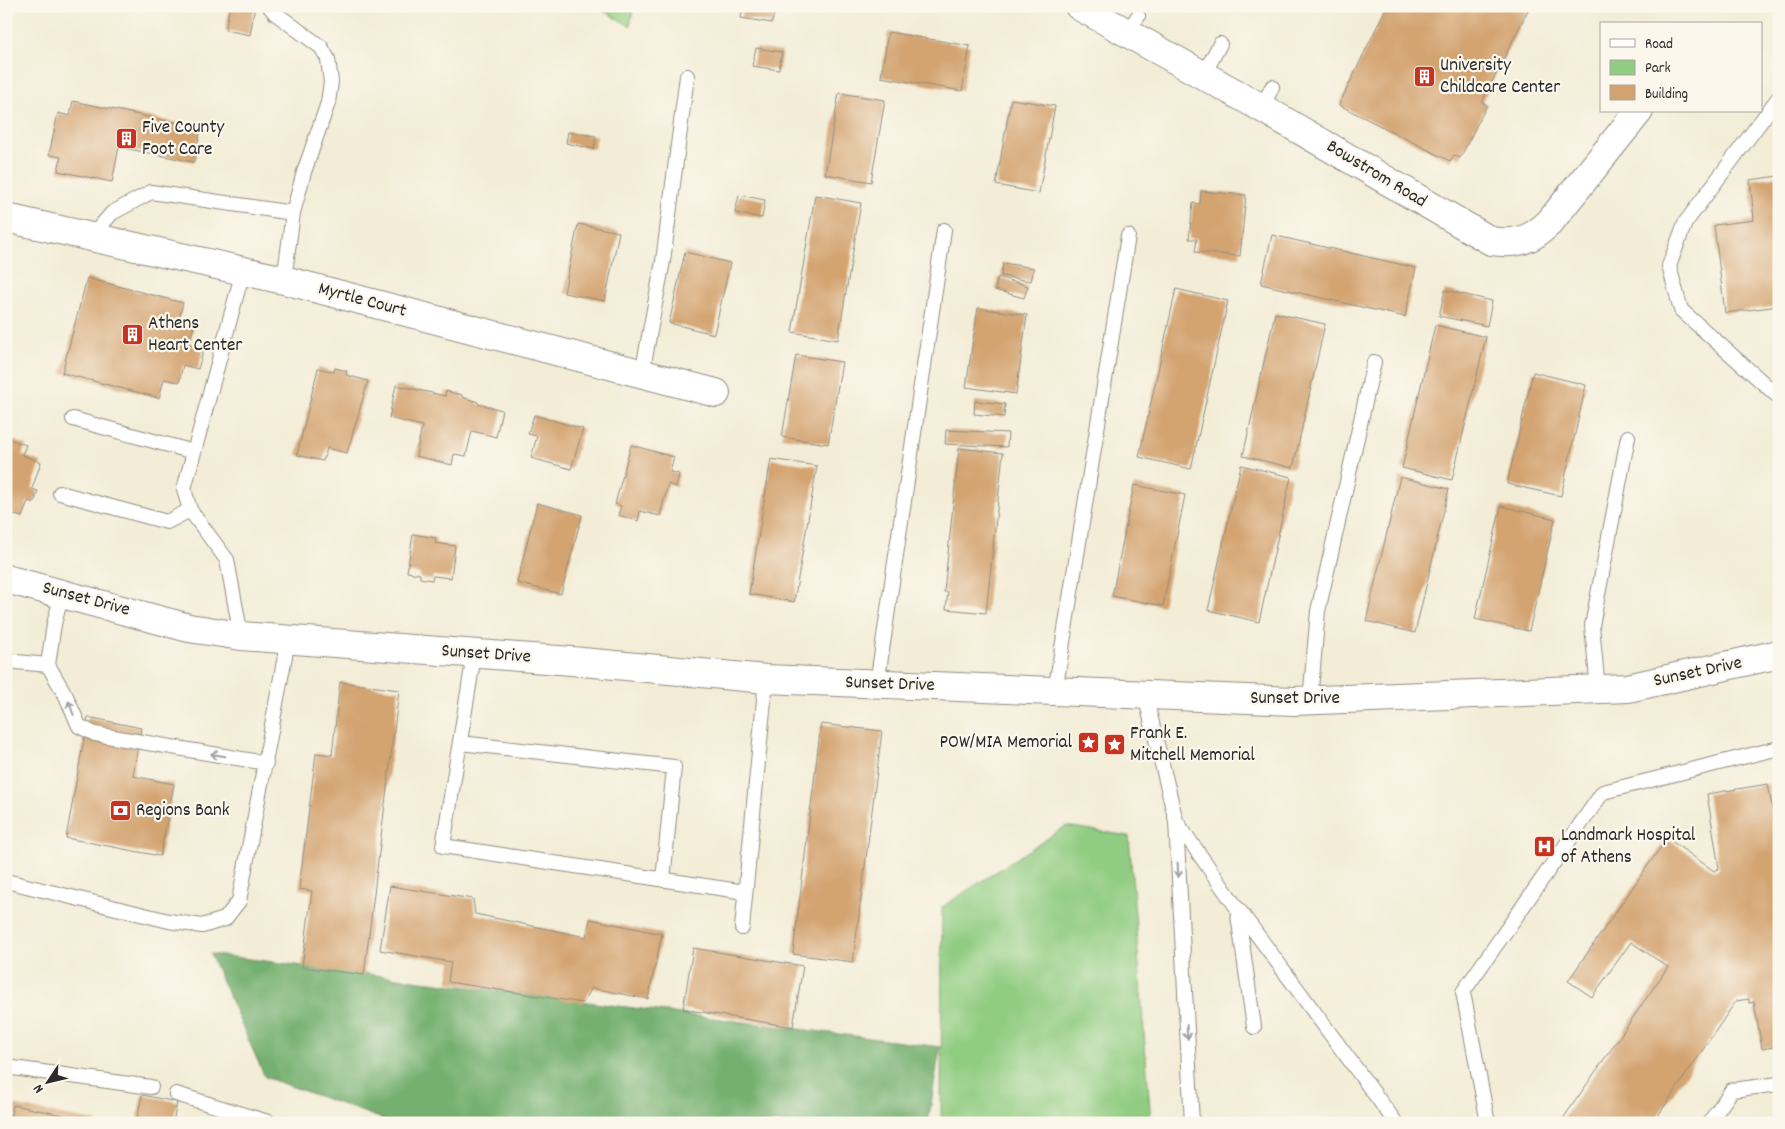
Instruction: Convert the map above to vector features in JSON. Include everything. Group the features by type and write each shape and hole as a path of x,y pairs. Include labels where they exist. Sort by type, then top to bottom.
{"street":[{"name":"Bowstrom Road","path":"1079,6 1132,25 1203,76 1267,97 1473,232 1491,241 1507,244 1523,241 1536,235 1549,223 1638,112"},
{"name":"Myrtle Court","path":"6,218 284,280 716,393"},
{"name":"Sunset Drive","path":"6,579 189,628 241,636 766,679 1055,692 1310,701 1598,690 1628,688 1779,654"}],"lane":[{"path":"269,6 275,13 321,47 328,59 331,82 328,103 304,172 293,214 284,280"},
{"path":"1203,76 1220,44"},
{"path":"642,374 663,261 688,76"},
{"path":"1779,97 1685,223 1669,266 1681,310 1779,397"},
{"path":"91,237 112,213 151,192 293,214"},
{"path":"877,684 944,230"},
{"path":"1055,692 1128,236"},
{"path":"241,636 227,560 190,510 184,489 243,271"},
{"path":"1310,701 1318,610 1374,362"},
{"path":"73,419 194,452"},
{"path":"1598,690 1592,626 1628,437"},
{"path":"60,493 167,522 190,510"},
{"path":"62,594 54,624 48,665 66,696 78,726 95,734 266,764"},
{"path":"6,881 169,921 202,926 225,920 239,901 288,640"},
{"path":"474,654 443,846 745,892"},
{"path":"6,661 48,665"},
{"path":"742,928 766,679"},
{"path":"1145,695 1176,821 1192,1123"},
{"path":"460,743 674,767 663,880"},
{"path":"1488,1123 1463,992 1603,792 1779,748"},
{"path":"1176,821 1237,908 1396,1123"},
{"path":"1237,908 1254,1027"},
{"path":"6,1067 151,1087"},
{"path":"1709,1123 1732,1090 1779,1084"},
{"path":"176,1094 271,1123"}],"green space":[{"path":"595,6 634,6 630,26"},
{"path":"1066,826 1129,836 1151,1123 941,1123 942,907"},
{"path":"210,954 940,1047 928,1123 394,1123 265,1077"}],"building":[{"path":"230,6 255,6 250,35 225,30"},
{"path":"743,6 775,6 772,23 741,18"},
{"name":"University Childcare Center","path":"1387,6 1530,6 1482,102 1487,105 1460,158 1454,155 1450,161 1339,105"},
{"path":"888,32 970,46 962,91 881,77"},
{"path":"756,48 782,52 779,70 752,66"},
{"path":"839,93 885,100 871,182 825,174"},
{"path":"1011,99 1055,106 1039,193 996,185"},
{"name":"Five County Foot Care","path":"73,101 201,128 194,162 119,147 112,182 58,171 61,157 49,155 58,113 70,116"},
{"path":"568,132 596,136 594,149 566,143"},
{"path":"1779,176 1779,306 1725,313 1714,225 1754,220 1750,180"},
{"path":"1201,191 1246,195 1240,256 1195,252 1197,239 1189,239 1193,203 1200,204"},
{"path":"739,195 765,200 762,218 735,213"},
{"path":"815,195 861,203 838,340 792,332"},
{"path":"578,224 619,232 605,301 564,293"},
{"path":"1272,235 1416,268 1405,317 1261,284"},
{"path":"685,252 730,263 714,334 669,323"},
{"path":"1003,263 1034,268 1031,281 1001,276"},
{"path":"998,277 1028,286 1024,298 995,290"},
{"name":"Athens Heart Center","path":"87,278 183,303 178,322 194,326 189,344 204,348 198,369 183,365 179,382 164,379 159,398 62,373"},
{"path":"1176,289 1228,301 1191,469 1139,457"},
{"path":"1445,290 1492,301 1487,326 1439,316"},
{"path":"978,308 1027,315 1016,394 966,387"},
{"path":"1275,313 1325,324 1293,468 1243,456"},
{"path":"1435,325 1486,337 1452,480 1402,468"},
{"path":"796,355 842,362 828,444 782,437"},
{"path":"318,368 334,372 335,368 347,371 346,375 368,381 347,453 327,448 323,461 297,455"},
{"path":"1533,372 1586,385 1561,496 1507,484"},
{"path":"396,385 445,396 446,391 462,395 462,397 478,402 478,404 502,410 496,437 472,431 466,456 454,454 452,465 416,456 422,426 389,418"},
{"path":"975,401 1005,404 1004,417 974,414"},
{"path":"534,415 583,429 571,469 531,458 537,436 528,434"},
{"path":"946,430 1008,433 1007,447 945,444"},
{"path":"6,438 26,445 22,455 41,462 32,489 38,491 34,503 28,501 22,517 6,512"},
{"path":"631,445 674,457 670,472 679,474 676,487 668,484 660,516 640,511 638,521 618,515 621,506 615,504"},
{"path":"959,448 1003,453 986,613 946,609 948,592 944,592"},
{"path":"771,459 817,466 794,602 749,594"},
{"path":"1241,465 1291,477 1259,622 1208,610"},
{"path":"1400,477 1449,489 1415,633 1366,621"},
{"path":"1134,485 1185,495 1163,606 1112,596"},
{"path":"537,503 582,515 561,594 517,583"},
{"path":"1501,506 1555,519 1529,631 1475,619"},
{"path":"413,534 436,538 435,543 455,546 451,578 433,576 432,580 420,578 420,574 407,572"},
{"path":"340,682 399,690 364,975 302,967 312,891 299,889 316,753 332,755"},
{"name":"Regions Bank","path":"88,717 141,728 133,776 174,784 160,856 66,838"},
{"path":"821,724 882,731 853,962 793,954"},
{"path":"1768,784 1779,848 1779,1046 1762,1049 1754,1002 1749,1003 1749,999 1736,1001 1653,1123 1560,1123 1668,967 1631,942 1592,997 1568,981 1667,838 1714,871 1719,868 1707,794"},
{"path":"390,886 473,899 475,914 586,937 590,919 662,934 648,999 592,988 583,1003 448,982 451,962 380,950"},
{"path":"693,948 803,966 793,1027 683,1009"},
{"path":"142,1095 177,1102 173,1123 136,1123"},
{"path":"13,1105 97,1122 97,1123 9,1123"}],"place":[{"name":"University Childcare Center","path":"1424,77"},
{"name":"Five County Foot Care","path":"126,139"},
{"name":"Athens Heart Center","path":"132,335"},
{"name":"POW/MIA Memorial","path":"1088,743"},
{"name":"Frank E. Mitchell Memorial","path":"1114,745"},
{"name":"Regions Bank","path":"120,811"},
{"name":"Landmark Hospital of Athens","path":"1545,847"}]}
